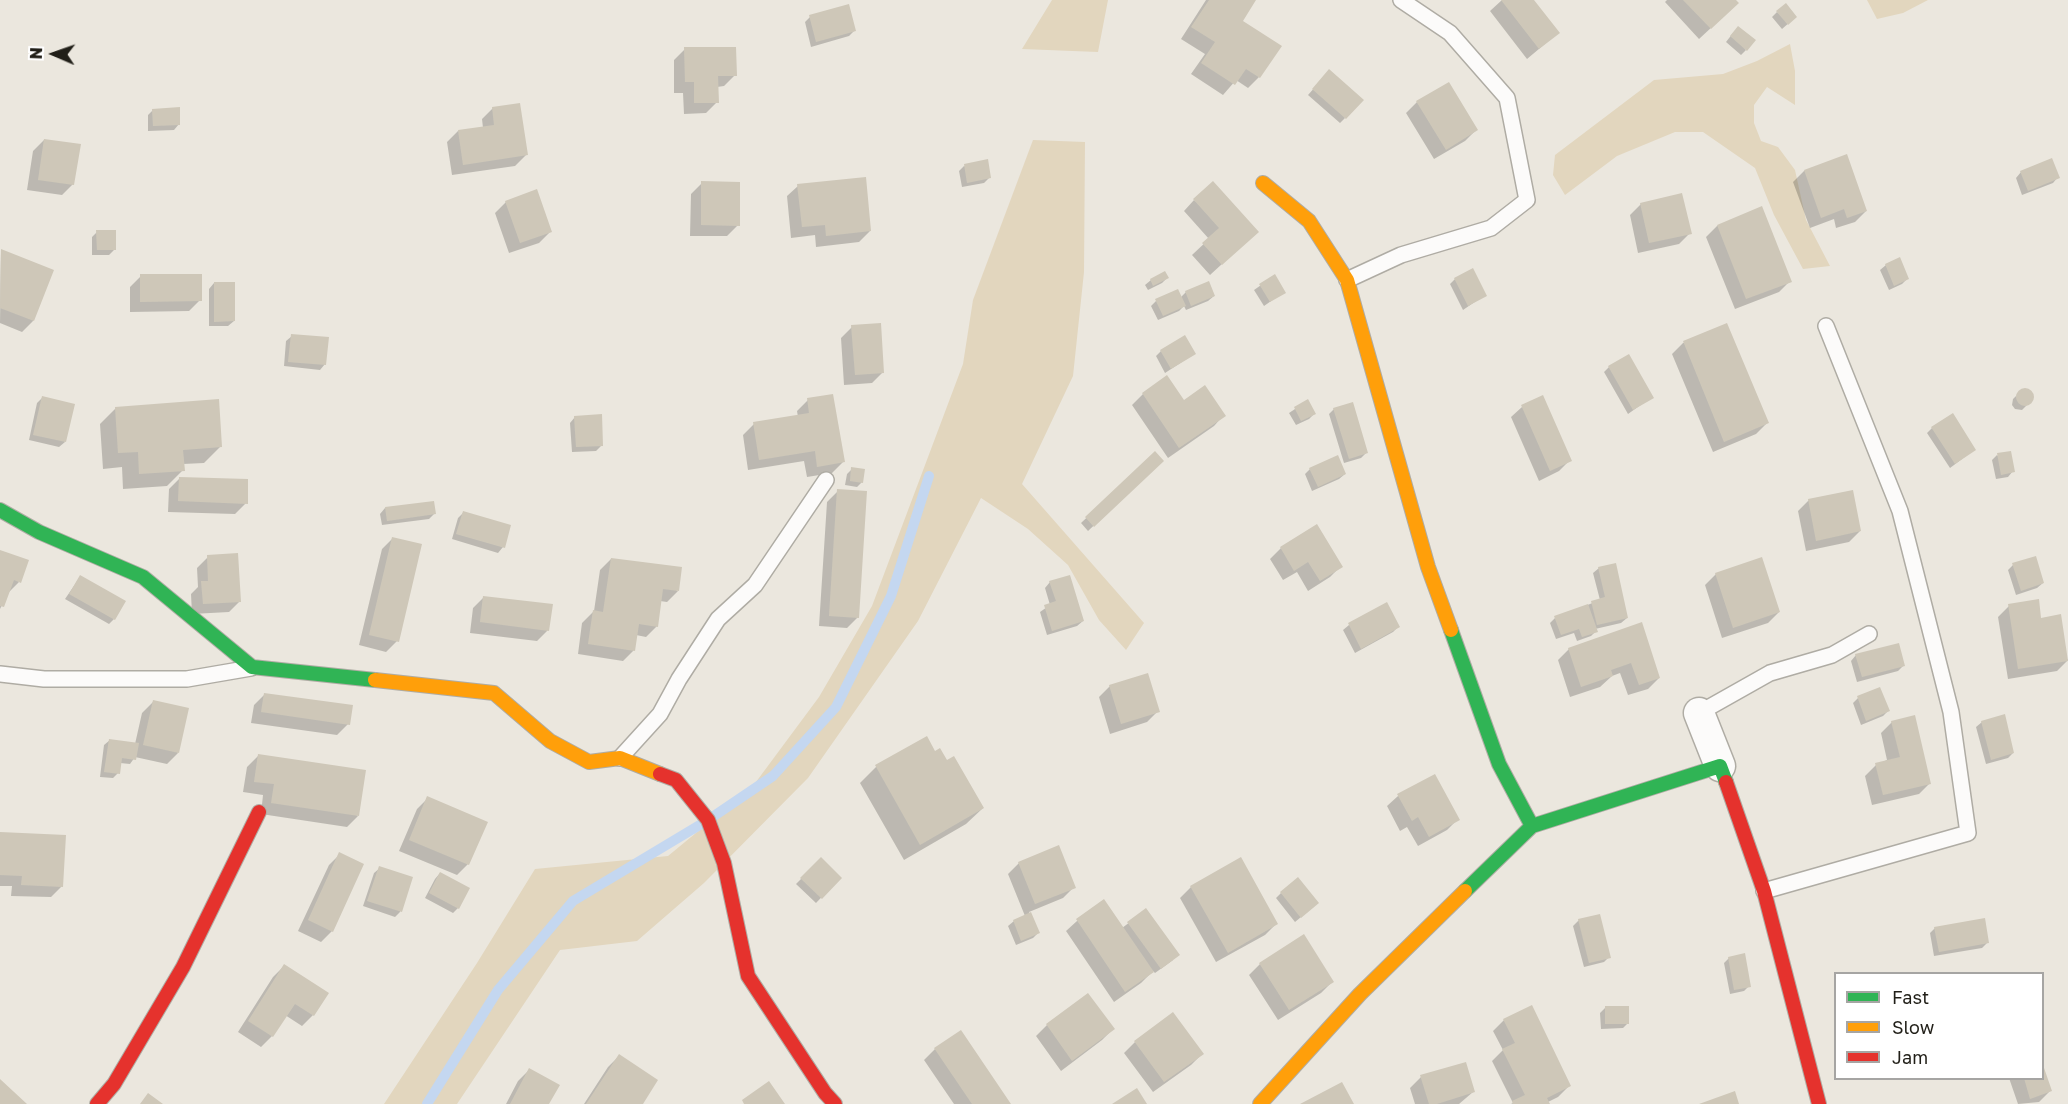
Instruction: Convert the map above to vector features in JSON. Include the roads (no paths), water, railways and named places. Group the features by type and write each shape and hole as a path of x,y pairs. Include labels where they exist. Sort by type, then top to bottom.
{"street":[{"path":"1263,183 1310,221 1347,280 1428,567 1499,764 1532,826"},
{"path":"0,510 39,532 143,577 252,668 494,693 550,741 589,762 620,758 676,780 708,820 724,863 748,976 825,1093 835,1104"},
{"path":"1699,713 1764,891 1819,1104"},
{"path":"1260,1104 1360,994 1532,826 1720,766"},
{"path":"97,1104 114,1084 183,968 259,812"}],"lane":[{"path":"1347,280 1401,255 1491,228 1527,200 1507,98 1450,33 1401,0"},
{"path":"1764,891 1968,833 1951,712 1900,511 1826,326"},
{"path":"620,758 660,714 679,679 718,619 755,585 826,480"},
{"path":"1699,713 1770,673 1832,655 1869,634"},
{"path":"0,674 44,679 187,679 252,668"}],"waterway":[{"path":"427,1104 498,990 573,901 708,820 773,776 836,707 891,596 929,476"}]}
